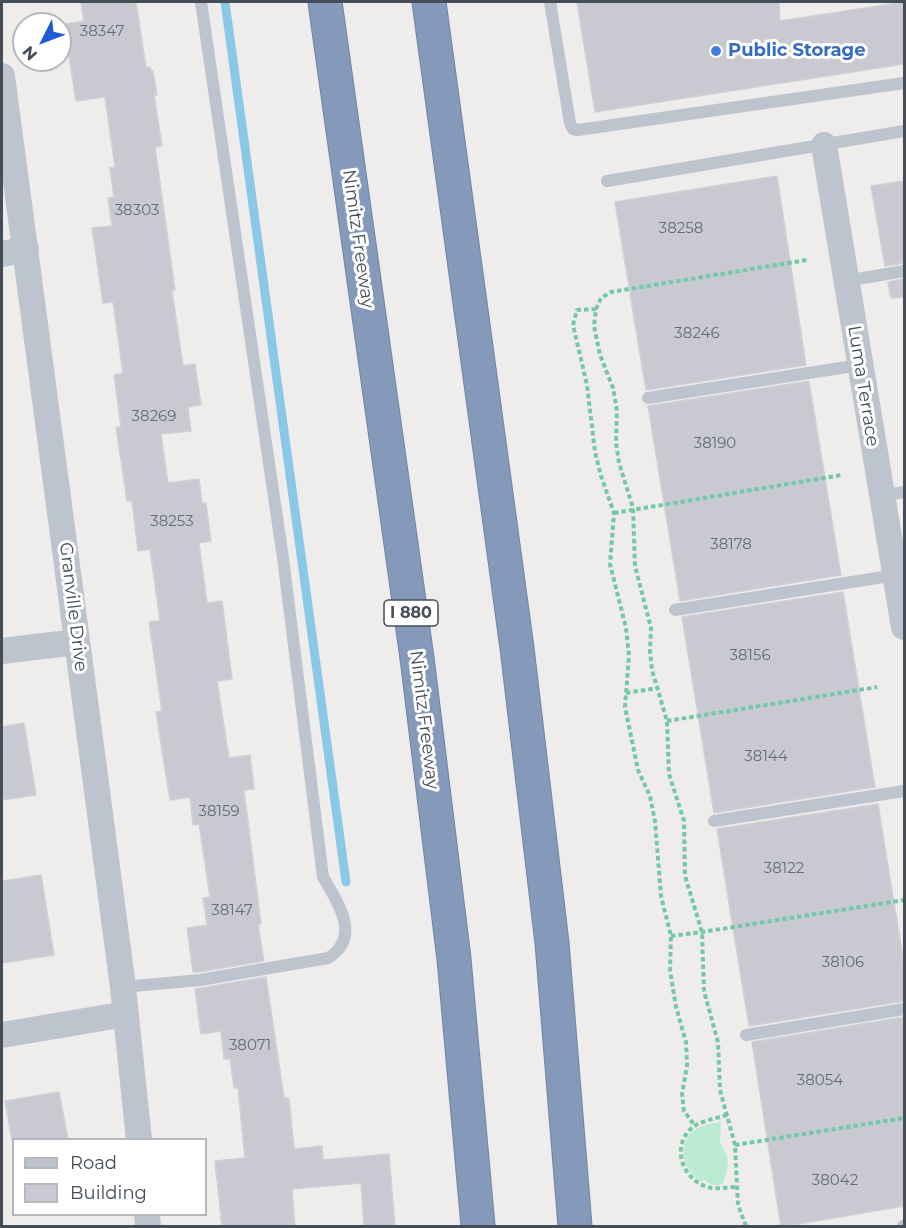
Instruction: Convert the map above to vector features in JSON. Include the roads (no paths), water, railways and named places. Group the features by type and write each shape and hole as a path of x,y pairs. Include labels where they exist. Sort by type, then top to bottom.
{"highway":[{"name":"Nimitz Freeway","path":"325,2 418,669 454,959 478,1227"},
{"path":"429,2 517,648 552,943 575,1227"}],"street":[{"name":"Granville Drive","path":"2,75 14,251 78,642 123,987 139,1138"},
{"name":"Luma Terrace","path":"824,145 860,365 893,494 896,575 904,627"},
{"path":"2,651 78,642"},
{"path":"2,1035 126,1014"}],"lane":[{"path":"123,987 200,980 328,958 338,951 346,937 341,909 323,877 283,558 201,2"},
{"path":"550,2 570,123 573,129 904,83"},
{"path":"607,181 904,131"},
{"path":"846,281 904,271"},
{"path":"648,398 860,365"},
{"path":"675,610 896,575"},
{"path":"714,821 904,791"},
{"path":"746,1035 904,1009"}],"waterway":[{"path":"225,2 346,882"}],"place":[{"name":"Public Storage","path":"716,51"}]}
